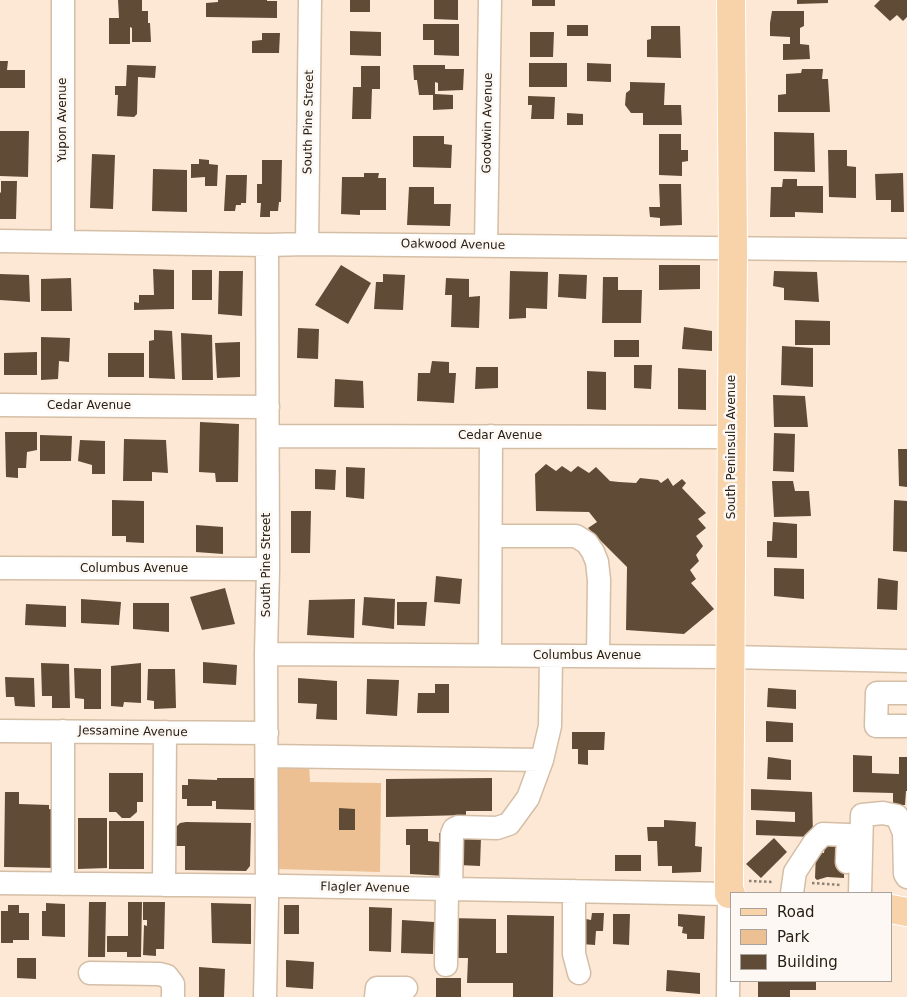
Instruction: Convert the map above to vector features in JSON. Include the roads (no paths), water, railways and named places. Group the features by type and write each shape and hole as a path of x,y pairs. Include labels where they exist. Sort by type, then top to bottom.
{"main road":[{"name":"South Peninsula Avenue","path":"731,0 734,249 730,657 735,890"},
{"path":"892,909 907,912"}],"street":[{"name":"Yupon Avenue","path":"63,241 64,0"},
{"name":"South Pine Street","path":"307,244 310,0"},
{"name":"Goodwin Avenue","path":"486,246 490,0"},
{"name":"Oakwood Avenue","path":"0,241 907,250"},
{"name":"South Pine Street","path":"265,997 268,569 267,244"},
{"name":"Cedar Avenue","path":"0,405 268,407"},
{"name":"Cedar Avenue","path":"268,436 732,436"},
{"path":"490,655 491,436"},
{"path":"491,536 576,536 587,543 593,552 599,580 598,656"},
{"name":"Columbus Avenue","path":"0,568 268,569"},
{"name":"Columbus Avenue","path":"266,654 730,657 907,661"},
{"path":"446,965 452,834 454,829 458,827 497,828 509,824 528,798 542,760 550,726 551,656"},
{"path":"907,693 876,692 876,726 907,726"},
{"name":"Jessamine Avenue","path":"0,731 267,733"},
{"path":"63,731 63,884"},
{"path":"164,885 165,732"},
{"path":"267,756 542,760"},
{"path":"851,890 862,815 883,814 898,816 904,833 905,874 907,877"},
{"path":"793,888 795,872 814,843 823,834 848,834 851,890"},
{"name":"Flagler Avenue","path":"0,883 574,891 735,890"},
{"path":"574,891 574,954 579,973"},
{"path":"728,997 730,966"},
{"path":"90,973 159,974 167,976 173,984 173,997"},
{"path":"376,997 376,988 406,988"}]}
